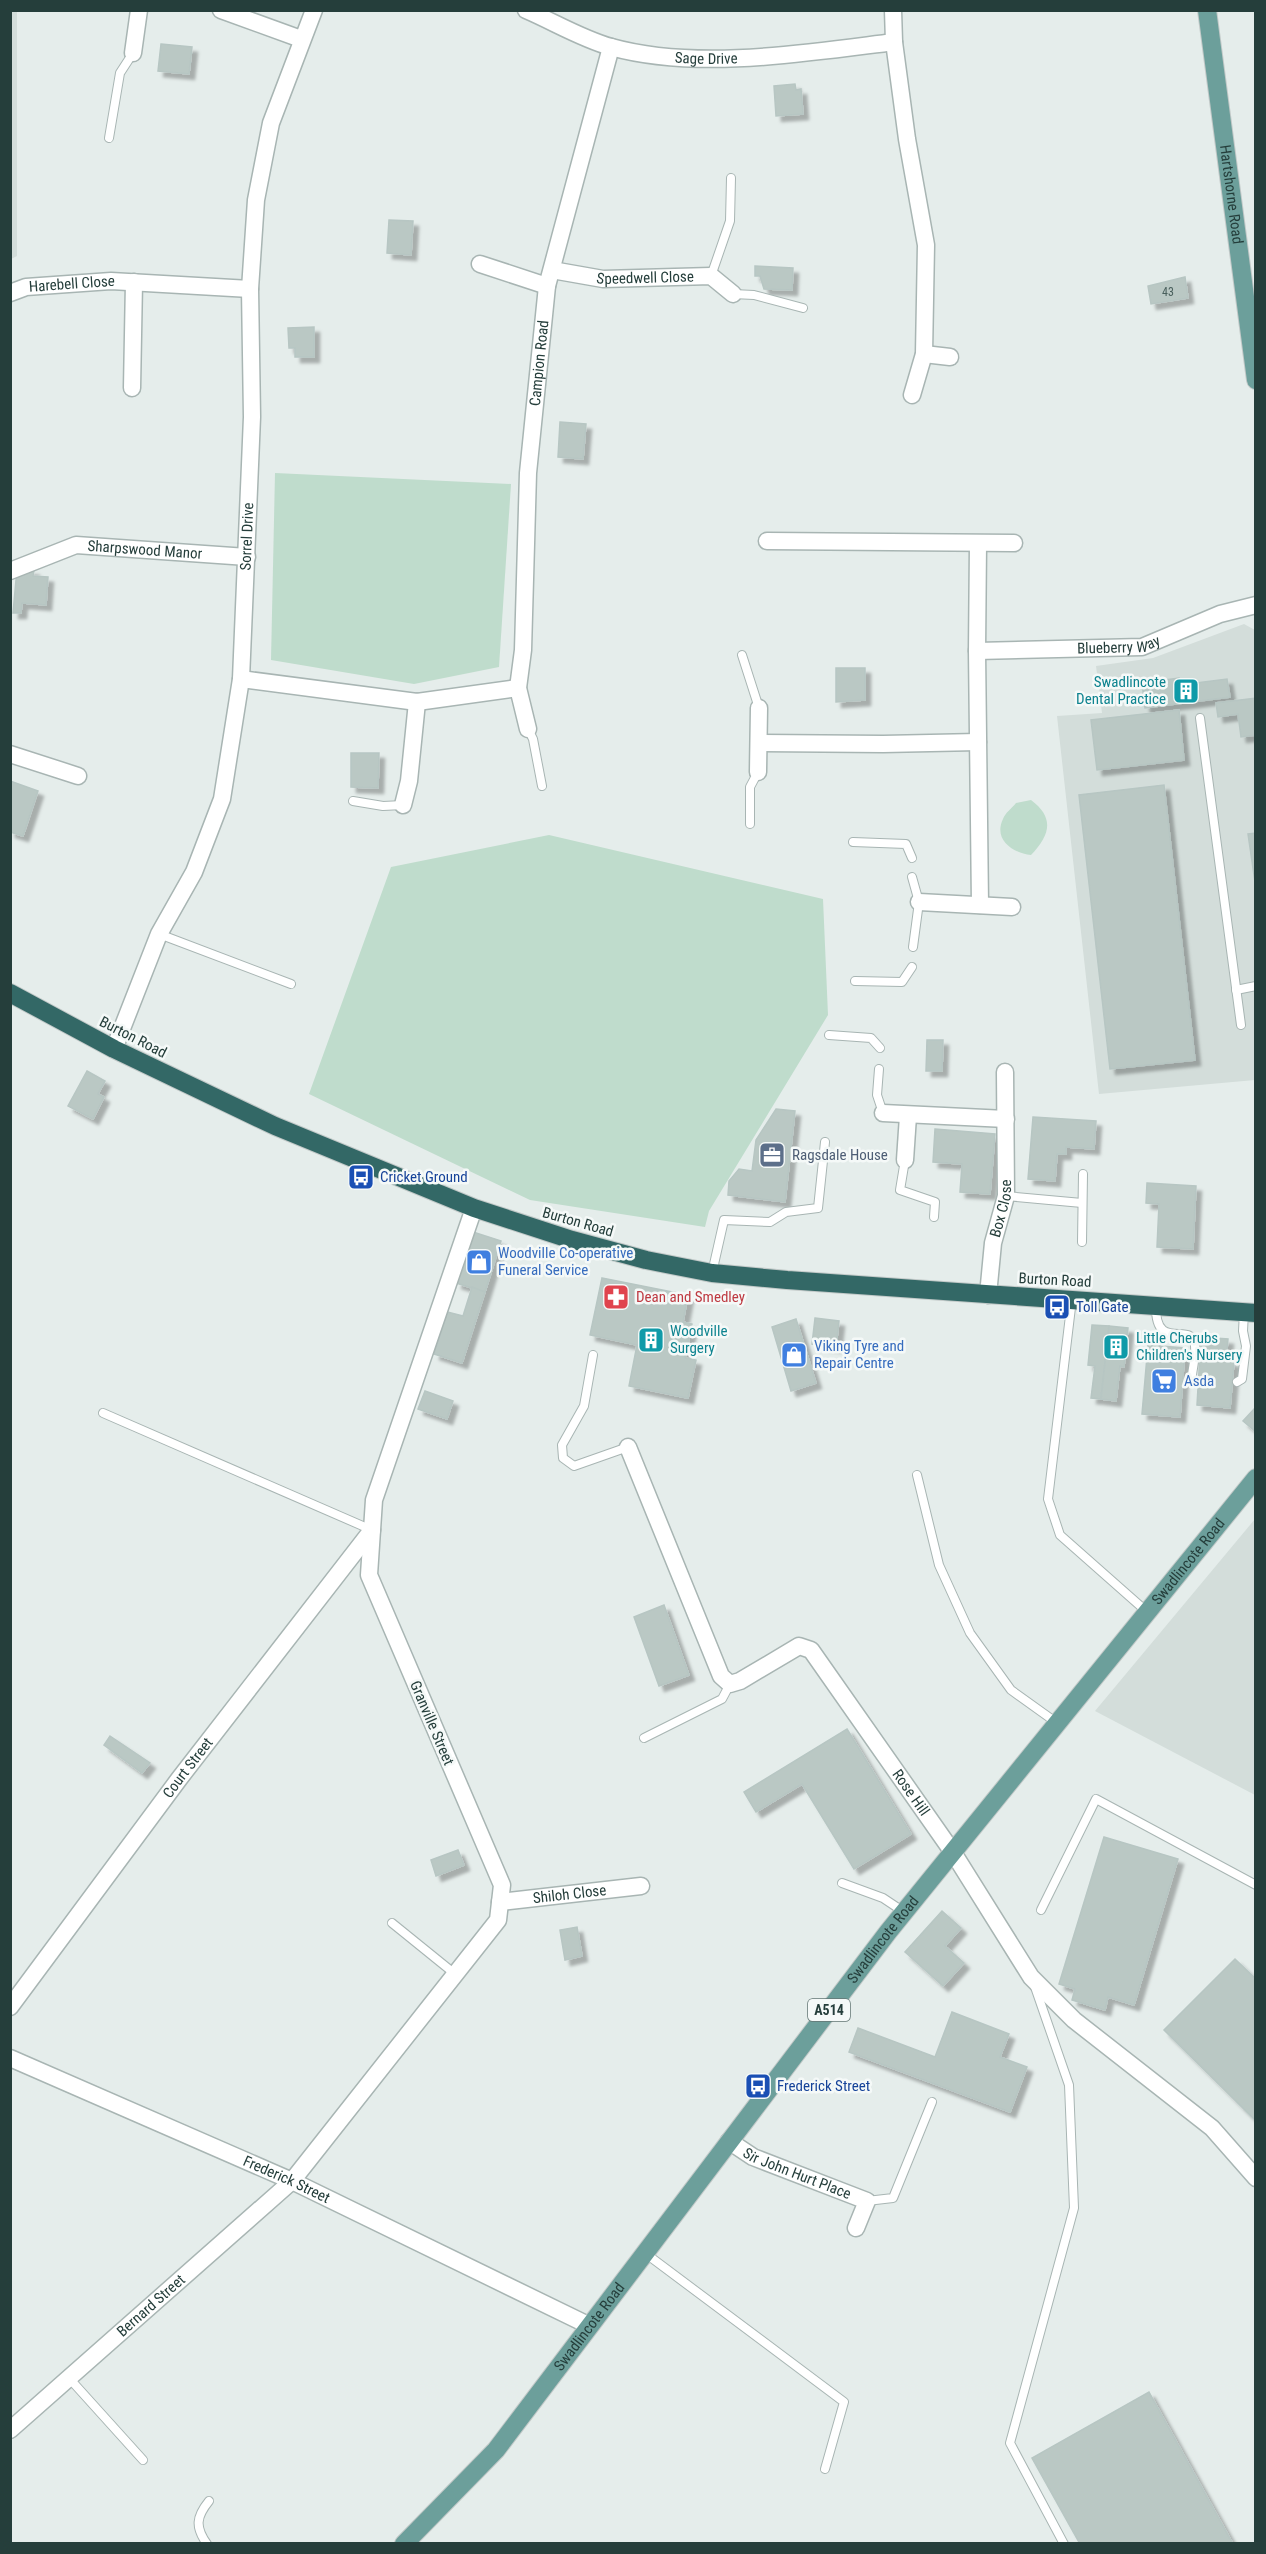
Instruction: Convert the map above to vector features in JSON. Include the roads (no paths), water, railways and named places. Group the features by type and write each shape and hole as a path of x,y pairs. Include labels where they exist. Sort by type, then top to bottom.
{"highway":[{"name":"Burton Road","path":"10,993 114,1049 274,1126 474,1208 635,1258 712,1273 988,1295 1250,1312"}],"main road":[{"name":"Hartshorne Road","path":"1207,10 1256,380"},
{"name":"Swadlincote Road","path":"404,2544 496,2450 904,1912 954,1854 1146,1611 1256,1478"}],"street":[{"path":"134,53 139,10"},
{"path":"220,10 301,39"},
{"name":"Sorrel Drive","path":"114,1049 159,934 194,872 222,799 241,680 252,417 250,289 256,200 271,123 301,39 314,10"},
{"name":"Sage Drive","path":"526,10 610,47 682,58 771,57 894,42"},
{"path":"893,10 894,42 907,139 926,245 924,354 912,395"},
{"name":"Campion Road","path":"528,729 518,688 523,650 528,473 550,278 610,47"},
{"name":"Speedwell Close","path":"480,264 550,278 711,276 733,294"},
{"name":"Harebell Close","path":"132,388 134,282"},
{"name":"Harebell Close","path":"10,293 26,287 134,282 250,289"},
{"path":"924,354 950,357"},
{"path":"766,541 1014,543"},
{"path":"978,544 980,905"},
{"name":"Sharpswood Manor","path":"10,571 75,545 247,557"},
{"name":"Blueberry Way","path":"977,651 1142,647 1220,614 1256,605"},
{"path":"241,680 417,702 518,688"},
{"path":"403,805 409,782 417,702"},
{"path":"759,708 759,772"},
{"path":"759,742 883,744 978,742"},
{"path":"10,754 78,776"},
{"path":"919,902 1012,907"},
{"name":"Box Close","path":"988,1295 993,1243 1006,1196 1005,1072"},
{"path":"883,1113 1006,1119"},
{"path":"905,1160 908,1116"},
{"name":"Granville Street","path":"292,2181 498,1920 502,1885 369,1575 374,1500 474,1208"},
{"path":"628,1447 712,1656 721,1676 730,1684"},
{"name":"Court Street","path":"10,2007 179,1779 372,1530"},
{"name":"Rose Hill","path":"730,1684 799,1646 811,1650 825,1666 954,1854 1031,1977 1074,2020 1212,2127 1256,2178"},
{"name":"Shiloh Close","path":"500,1902 641,1886"},
{"name":"Frederick Street","path":"10,2058 292,2181 590,2326"},
{"name":"Sir John Hurt Place","path":"729,2141 753,2157 867,2201 856,2228"},
{"name":"Bernard Street","path":"10,2430 292,2181"}],"lane":[{"path":"109,138 120,73 134,53"},
{"path":"711,276 730,221 731,178"},
{"path":"733,294 754,296 803,308"},
{"path":"742,655 759,708"},
{"path":"1200,718 1241,1024"},
{"path":"528,729 533,739 543,786"},
{"path":"750,824 750,787 759,772"},
{"path":"353,801 383,806 403,805"},
{"path":"853,842 906,844 912,858"},
{"path":"912,878 919,902 913,947"},
{"path":"159,934 291,984"},
{"path":"855,981 903,982 912,967"},
{"path":"1236,990 1256,986"},
{"path":"829,1035 871,1038 880,1048"},
{"path":"879,1069 878,1095 883,1113"},
{"path":"712,1273 724,1220 770,1222 786,1212 818,1209 825,1142"},
{"path":"905,1160 900,1190 935,1202 934,1217"},
{"path":"1082,1242 1083,1174"},
{"path":"1006,1196 1082,1203"},
{"path":"1072,1299 1048,1499 1060,1536 1146,1611"},
{"path":"1156,1306 1156,1322 1159,1329 1165,1333 1185,1335 1192,1339 1195,1346 1192,1375"},
{"path":"1237,1382 1242,1379 1246,1346 1243,1331 1250,1312"},
{"path":"593,1354 584,1406 562,1445 563,1458 574,1466 628,1447"},
{"path":"104,1413 372,1530"},
{"path":"917,1475 939,1566 970,1633 1011,1690 1057,1723"},
{"path":"644,1738 722,1699 730,1684"},
{"path":"1041,1910 1096,1799 1256,1885"},
{"path":"842,1883 883,1898 904,1912"},
{"path":"392,1923 455,1974"},
{"path":"1031,1977 1069,2085 1074,2208 1010,2443 1064,2544"},
{"name":"Sir John Hurt Place","path":"867,2201 893,2198 932,2102"},
{"path":"645,2252 844,2402 825,2469"},
{"path":"69,2378 143,2460"},
{"path":"207,2544 197,2525 199,2516 209,2501"}],"place":[{"name":"Swadlincote Dental Practice","path":"1186,691"},
{"name":"Ragsdale House","path":"772,1155"},
{"name":"Cricket Ground","path":"361,1177"},
{"name":"Woodville Co-operative Funeral Service","path":"479,1262"},
{"name":"Dean and Smedley","path":"616,1297"},
{"name":"Toll Gate","path":"1057,1307"},
{"name":"Woodville Surgery","path":"651,1340"},
{"name":"Little Cherubs Children's Nursery","path":"1116,1347"},
{"name":"Viking Tyre and Repair Centre","path":"794,1355"},
{"name":"Asda","path":"1164,1381"},
{"name":"Frederick Street","path":"758,2086"}]}
